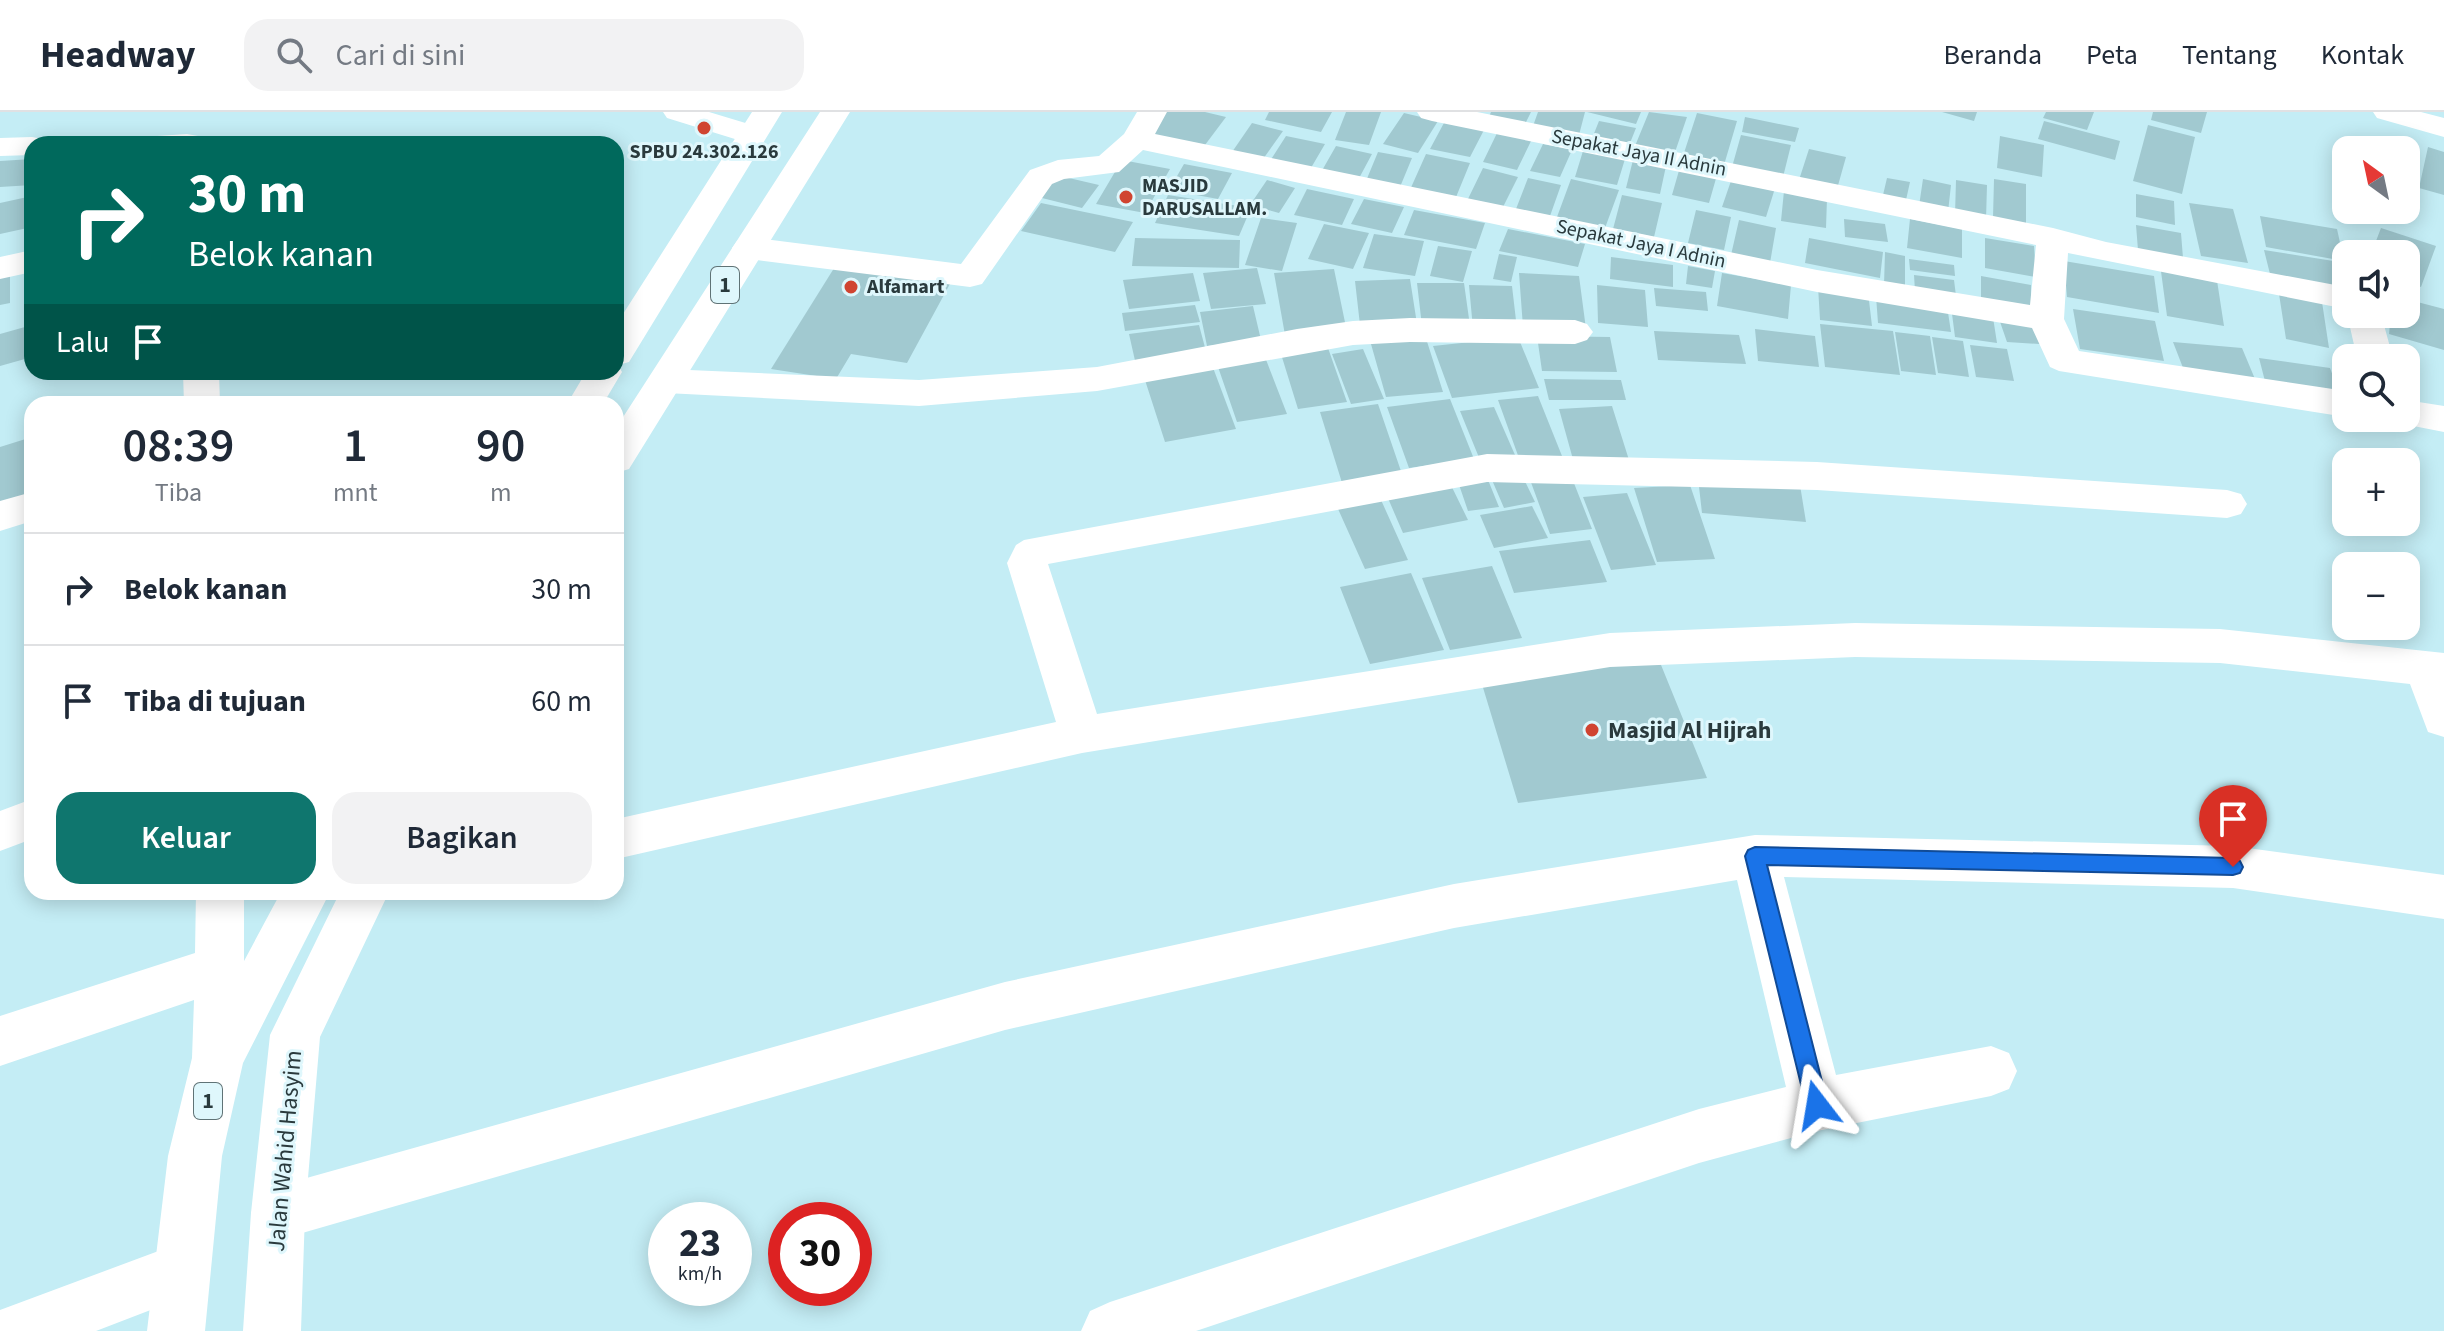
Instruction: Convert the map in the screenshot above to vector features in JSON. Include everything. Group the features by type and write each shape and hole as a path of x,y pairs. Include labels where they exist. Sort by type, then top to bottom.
{"main road":[{"path":"184,112 186,136"},
{"name":"1","path":"624,447 835,112"},
{"name":"Sepakat Jaya II Adnin","path":"1432,112 2053,238"},
{"path":"2388,112 2444,128"},
{"path":"683,113 759,124"},
{"name":"1","path":"624,340 759,124"},
{"path":"749,248 970,276 1041,177 1058,170 1108,165 1144,125"},
{"name":"Sepakat Jaya I Adnin","path":"1144,125 1817,281 2046,319"},
{"path":"0,147 24,146"},
{"path":"2332,295 2105,252 2053,238 2046,319 2063,358 2072,362 2332,402"},
{"path":"0,268 24,263"},
{"path":"666,381 919,393 1097,379 1297,341 1364,332 1575,332"},
{"path":"2420,415 2444,419"},
{"path":"1082,735 1027,563 1030,556 1038,551 1487,468 1817,476 2227,504"},
{"path":"0,516 24,508"},
{"path":"624,837 1082,735 1610,650 1855,640 2204,645 2435,670 2444,719"},
{"path":"0,831 24,822"},
{"path":"278,1213 1005,1006 1454,906 1755,856 2233,867 2444,897"},
{"path":"1755,856 1817,1105"},
{"path":"218,1058 220,900"},
{"name":"1","path":"176,1331 180,1271 195,1156 218,1058 302,900"},
{"name":"Jalan Wahid Hasyim","path":"272,1331 278,1213 295,1035 364,900"},
{"path":"0,1041 219,968"},
{"path":"1110,1331 1699,1136 1817,1105 1991,1071"},
{"path":"20,1331 180,1271"}],"building":[{"path":"1165,112 1205,112 1226,117 1202,149 1147,136"},
{"path":"1269,112 1332,112 1321,132 1265,120"},
{"path":"1346,112 1381,112 1369,145 1335,140"},
{"path":"1491,112 1531,112 1524,126 1488,119"},
{"path":"1538,112 1585,112 1579,135 1533,126"},
{"path":"1587,112 1641,112 1636,124"},
{"path":"1649,112 1687,117 1674,155 1635,146"},
{"path":"1942,112 1977,112 1974,121"},
{"path":"2046,112 2094,112 2087,130 2043,118"},
{"path":"2153,112 2207,112 2201,133 2151,120"},
{"path":"1404,113 1438,121 1418,153 1383,144"},
{"path":"1697,113 1737,121 1724,165 1683,156"},
{"path":"1745,117 1799,128 1795,142 1742,132"},
{"path":"1445,121 1484,130 1470,157 1430,149"},
{"path":"1599,121 1636,128 1628,148 1591,141"},
{"path":"2044,121 2120,141 2115,160 2038,139"},
{"path":"1252,123 1283,131 1261,162 1230,155"},
{"path":"2148,125 2195,137 2182,194 2133,181"},
{"path":"1498,131 1532,139 1517,170 1483,162"},
{"path":"1741,135 1791,145 1783,177 1732,167"},
{"path":"1286,136 1325,144 1308,173 1268,164"},
{"path":"2000,136 2044,145 2042,177 1997,168"},
{"path":"1543,144 1572,150 1560,177 1530,171"},
{"path":"1336,146 1372,154 1357,182 1320,174"},
{"path":"2428,147 2444,152 2444,195 2420,188"},
{"path":"1809,149 1846,157 1837,189 1799,180"},
{"path":"1583,151 1625,159 1617,185 1575,177"},
{"path":"1378,152 1412,158 1400,187 1366,181"},
{"path":"1426,154 1470,163 1454,202 1409,192"},
{"path":"24,160 24,186 0,187 0,161"},
{"path":"1122,160 1170,169 1145,213 1096,204"},
{"path":"1633,160 1666,166 1660,194 1626,188"},
{"path":"1184,164 1232,173 1218,199 1169,190"},
{"path":"1680,167 1717,175 1709,203 1672,195"},
{"path":"1483,168 1518,177 1502,209 1467,201"},
{"path":"1056,175 1099,185 1082,208 1038,197"},
{"path":"1733,175 1776,185 1766,217 1722,207"},
{"path":"1528,178 1561,185 1550,216 1516,209"},
{"path":"1887,178 1910,182 1906,200 1883,195"},
{"path":"1571,179 1619,190 1605,228 1557,217"},
{"path":"1923,179 1951,185 1948,212 1919,206"},
{"path":"1994,179 2026,184 2026,224 1993,218"},
{"path":"1267,180 1295,188 1279,213 1250,205"},
{"path":"1956,180 1987,185 1986,220 1955,215"},
{"path":"1307,189 1354,199 1342,225 1294,215"},
{"path":"1784,191 1827,198 1826,228 1781,221"},
{"path":"2136,194 2174,201 2175,225 2136,217"},
{"path":"1168,195 1251,208 1239,236 1155,223"},
{"path":"1622,195 1662,203 1654,237 1613,229"},
{"path":"24,198 24,229 0,234 0,203"},
{"path":"1364,199 1404,207 1392,233 1351,224"},
{"path":"1041,203 1133,222 1115,252 1021,231"},
{"path":"2189,203 2233,209 2248,263 2201,256"},
{"path":"1414,210 1485,223 1476,249 1404,235"},
{"path":"1696,210 1731,217 1724,250 1688,243"},
{"path":"2260,216 2337,229 2339,240 2332,240 2332,259 2266,247"},
{"path":"1261,218 1297,223 1282,271 1245,265"},
{"path":"1844,219 1885,224 1888,242 1845,237"},
{"path":"1910,219 1962,229 1962,258 1907,248"},
{"path":"1739,220 1776,228 1770,263 1731,255"},
{"path":"1324,224 1369,233 1353,269 1308,259"},
{"path":"2136,225 2181,233 2183,258 2138,250"},
{"path":"2381,228 2418,240 2376,240"},
{"path":"1508,229 1585,244 1578,267 1499,251"},
{"path":"1374,234 1424,241 1415,276 1363,268"},
{"path":"1135,238 1240,240 1239,268 1132,266"},
{"path":"1809,238 1883,252 1880,278 1805,263"},
{"path":"1985,238 2034,246 2036,277 1985,268"},
{"path":"2420,241 2436,246 2420,287"},
{"path":"1438,246 1472,251 1463,282 1430,276"},
{"path":"2264,250 2332,261 2332,292 2272,282"},
{"path":"1885,252 1905,256 1905,289 1884,285"},
{"path":"1499,254 1517,257 1511,282 1493,279"},
{"path":"1611,257 1673,265 1673,287 1610,279"},
{"path":"1909,259 1954,265 1955,276 1910,270"},
{"path":"2064,261 2154,276 2159,313 2067,297"},
{"path":"2160,264 2216,274 2224,326 2167,316"},
{"path":"836,265 951,282 907,363 851,354 836,379 771,369"},
{"path":"1688,266 1715,271 1712,288 1686,284"},
{"path":"1257,268 1266,304 1211,309 1203,273"},
{"path":"1334,269 1347,332 1285,335 1274,273"},
{"path":"1193,273 1200,301 1129,309 1123,280"},
{"path":"1519,273 1579,276 1586,329 1523,327"},
{"path":"1722,273 1791,285 1788,319 1717,306"},
{"path":"1914,275 1954,280 1956,296 1915,291"},
{"path":"10,276 10,303 0,305 0,278"},
{"path":"1981,276 2031,285 2031,308 1981,298"},
{"path":"1410,279 1417,324 1360,325 1355,281"},
{"path":"1417,283 1464,283 1470,326 1422,326"},
{"path":"1469,285 1512,286 1517,329 1473,329"},
{"path":"1597,285 1645,290 1648,327 1598,323"},
{"path":"1818,286 1868,292 1872,326 1820,320"},
{"path":"1654,288 1706,292 1708,311 1656,306"},
{"path":"2279,294 2322,302 2329,348 2286,339"},
{"path":"1876,296 1947,306 1951,332 1878,323"},
{"path":"2420,303 2444,309 2444,350 2389,334 2390,328 2420,328"},
{"path":"1195,305 1200,322 1125,331 1122,313"},
{"path":"1253,306 1261,340 1207,346 1200,312"},
{"path":"1951,306 1992,311 1997,343 1955,337"},
{"path":"2073,309 2155,321 2164,361 2080,349"},
{"path":"1998,316 2045,319 2055,345 2007,342"},
{"path":"1820,324 1893,331 1900,375 1825,367"},
{"path":"1199,325 1207,355 1136,365 1129,334"},
{"path":"24,327 24,359 0,366 0,334"},
{"path":"1755,329 1815,336 1819,367 1758,361"},
{"path":"1654,331 1739,335 1746,364 1658,360"},
{"path":"1424,332 1443,392 1386,397 1369,337"},
{"path":"1895,332 1930,336 1936,375 1901,371"},
{"path":"1537,336 1610,337 1617,372 1542,371"},
{"path":"1518,337 1539,388 1452,398 1433,346"},
{"path":"1932,337 1963,341 1969,377 1938,373"},
{"path":"2173,342 2242,348 2255,379 2185,373"},
{"path":"1970,345 2007,349 2014,381 1976,377"},
{"path":"1328,348 1347,402 1298,409 1281,354"},
{"path":"1363,349 1384,399 1351,404 1332,354"},
{"path":"1265,357 1287,414 1237,422 1217,364"},
{"path":"2259,358 2330,368 2332,373 2332,394 2266,385"},
{"path":"1212,365 1236,429 1165,442 1144,377"},
{"path":"1544,379 1621,380 1626,400 1549,400"},
{"path":"1538,396 1562,456 1520,461 1498,400"},
{"path":"1450,399 1474,459 1409,468 1387,407"},
{"path":"1378,404 1403,477 1343,486 1320,412"},
{"path":"1612,406 1629,460 1574,463 1559,409"},
{"path":"1494,407 1515,455 1480,460 1460,411"},
{"path":"24,440 24,504 0,511 0,447"},
{"path":"1519,469 1535,502 1504,508 1489,473"},
{"path":"1484,470 1499,507 1468,511 1455,473"},
{"path":"1570,473 1592,529 1550,534 1529,477"},
{"path":"1447,477 1468,520 1403,533 1384,489"},
{"path":"1698,478 1800,485 1806,522 1702,513"},
{"path":"1690,485 1715,559 1657,562 1634,488"},
{"path":"1377,491 1408,560 1365,569 1334,500"},
{"path":"1627,493 1656,565 1611,570 1583,497"},
{"path":"1532,506 1548,538 1494,548 1480,515"},
{"path":"1590,540 1607,582 1514,593 1499,551"},
{"path":"1492,566 1522,638 1450,650 1422,578"},
{"path":"1411,573 1444,650 1370,664 1340,587"},
{"name":"Masjid Al Hijrah","path":"1659,660 1707,778 1518,803 1481,681"}],"place":[{"name":"SPBU 24.302.126","path":"704,128"},
{"name":"MASJID DARUSALLAM.","path":"1126,197"},
{"name":"Alfamart","path":"851,287"},
{"name":"Masjid Al Hijrah","path":"1592,730"}],"route":[{"path":"1817,1105 1755,856 2233,867"}]}
